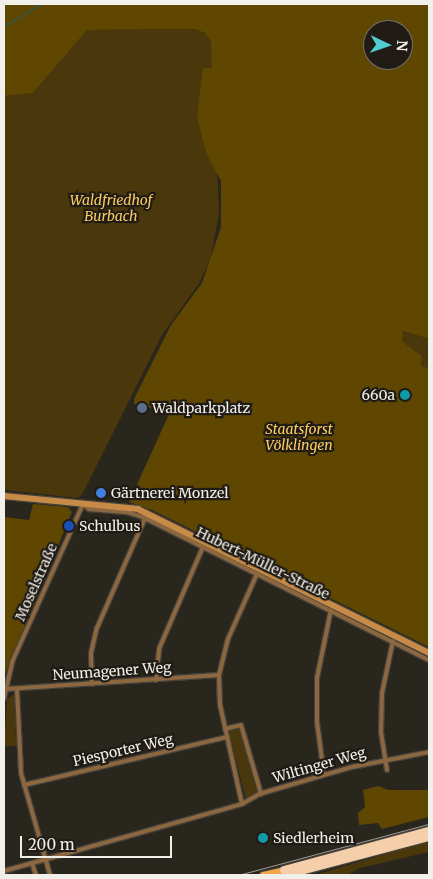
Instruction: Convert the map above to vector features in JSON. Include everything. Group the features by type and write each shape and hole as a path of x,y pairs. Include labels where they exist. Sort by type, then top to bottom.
{"highway":[{"path":"285,872 429,831"},
{"path":"285,872 429,837"}],"main road":[{"name":"Hubert-Müller-Straße","path":"4,496 120,506 151,515 429,652"},
{"path":"263,875 285,872"}],"street":[{"name":"Hubert-Müller-Straße","path":"82,504 89,509 127,512 145,518 429,660"},
{"name":"Moselstraße","path":"4,698 12,662 82,504"},
{"path":"92,684 91,653 97,628 145,518"},
{"path":"156,680 159,649 203,547"},
{"path":"242,804 220,705 220,675 228,639 257,574"},
{"path":"324,775 317,722 317,678 331,610"},
{"path":"384,759 382,693 393,641"},
{"name":"Neumagener Weg","path":"6,689 17,690 220,675"},
{"path":"17,690 19,758 24,786 50,875"},
{"path":"225,729 241,725 261,794"},
{"name":"Piesporter Weg","path":"24,786 226,737"},
{"name":"Wiltinger Weg","path":"4,871 242,804 261,794 324,775 384,759 429,752"},
{"name":"Wiltinger Weg","path":"384,759 386,770"},
{"path":"32,863 36,875"}],"green space":[{"name":"Staatsforst Völklingen","path":"4,4 429,4 429,339 403,331 402,341 422,356 421,366 429,368 429,647 152,510 129,502 170,412 134,404 134,399 171,325 202,283 221,227 221,181 206,152 197,117 203,68 212,68 211,42 205,33 195,29 87,30 33,93 4,96"},
{"name":"Waldfriedhof Burbach","path":"195,29 205,33 211,42 212,56 219,213 211,257 200,282 162,335 83,493 78,498 4,490 4,96 33,93 87,30"},
{"path":"402,331 429,339 429,368 421,366 420,354 402,341"},
{"path":"33,504 68,507 72,512 4,676 4,517 29,520"},
{"path":"15,694 16,746 4,746 7,699"},
{"path":"241,725 260,790 246,799 228,729"},
{"path":"378,786 389,790 429,790 429,817 382,829 378,823 359,825 358,813 365,807 363,790"},
{"path":"429,841 429,852 360,868 349,874 315,875"}],"waterway":[{"path":"4,26 41,4"}],"tram line":[{"path":"238,875 429,824"}],"place":[{"name":"660a","path":"405,395"},
{"name":"Waldparkplatz","path":"142,408"},
{"name":"Gärtnerei Monzel","path":"101,493"},
{"name":"Schulbus","path":"69,526"},
{"name":"Siedlerheim","path":"263,838"}]}
